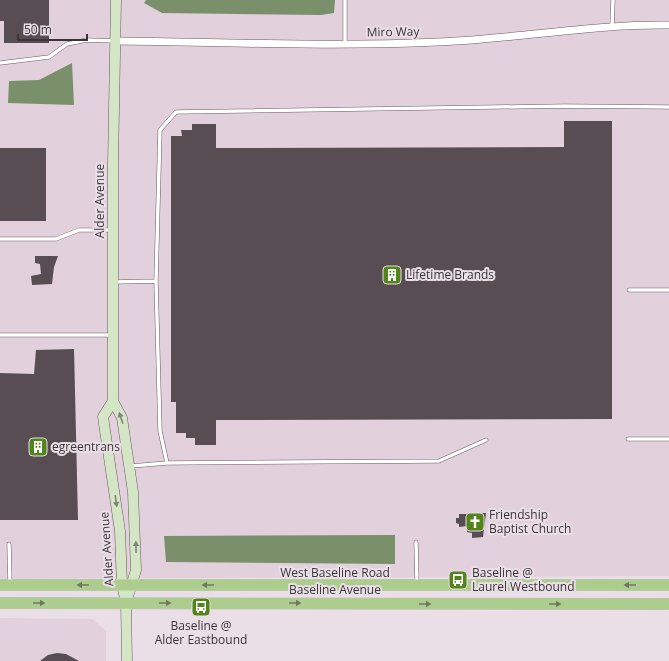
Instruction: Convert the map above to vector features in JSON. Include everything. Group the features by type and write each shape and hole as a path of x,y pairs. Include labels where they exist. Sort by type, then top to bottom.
{"main road":[{"name":"Alder Avenue","path":"116,0 113,230 113,401 122,418 133,492 136,534 136,570 127,585"},
{"name":"Alder Avenue","path":"113,401 103,417 127,585 127,661"},
{"name":"West Baseline Road","path":"5,585 669,585"},
{"name":"Baseline Avenue","path":"0,603 669,604"}],"street":[{"name":"Miro Way","path":"116,41 345,43 435,42 483,40 536,33 612,26 669,25"}],"lane":[{"path":"345,0 345,43"},
{"path":"612,26 613,0"},
{"path":"0,63 49,56 67,44 87,40 116,41"},
{"path":"167,463 160,431 156,281 160,130 176,112 565,106 669,107"},
{"path":"0,239 56,239 80,230 113,230"},
{"path":"113,282 156,281"},
{"path":"629,290 669,290"},
{"path":"0,335 113,335"},
{"path":"628,439 669,439"},
{"path":"129,466 167,463 439,460 486,440"},
{"path":"416,542 417,586"},
{"path":"5,585 9,544"}],"shaded area":[{"path":"0,0 669,0 669,576 0,579"},
{"path":"146,0 335,0 334,13 321,15 162,13 144,3"},
{"path":"72,63 74,105 8,103 9,81 39,80"},
{"path":"395,535 395,564 166,562 164,536"},
{"path":"0,618 92,619 106,631 106,661 0,661"}],"building":[{"path":"0,0 49,0 49,43 4,43 4,21 0,21"},
{"name":"Lifetime Brands","path":"564,121 612,121 612,419 216,420 216,445 195,445 195,438 186,438 186,433 176,433 176,402 171,402 171,136 182,136 181,130 192,130 192,124 216,124 216,148 564,147"},
{"path":"0,148 46,148 46,221 0,221"},
{"path":"35,256 58,256 54,267 52,284 32,285 31,276 41,274 40,264 35,263"},
{"name":"egreentrans","path":"74,349 78,520 0,520 0,373 34,374 36,350"},
{"path":"486,513 483,537 472,538 472,533 467,532 467,526 459,527 459,524 456,523 456,518 459,518 459,514"},
{"path":"57,653 66,654 79,661 40,661 48,655"}],"place":[{"name":"Lifetime Brands","path":"392,275"},
{"name":"egreentrans","path":"38,447"},
{"name":"Friendship Baptist Church","path":"475,522"},
{"name":"Baseline @ Laurel Westbound","path":"458,580"},
{"name":"Baseline @ Alder Eastbound","path":"201,607"}]}
